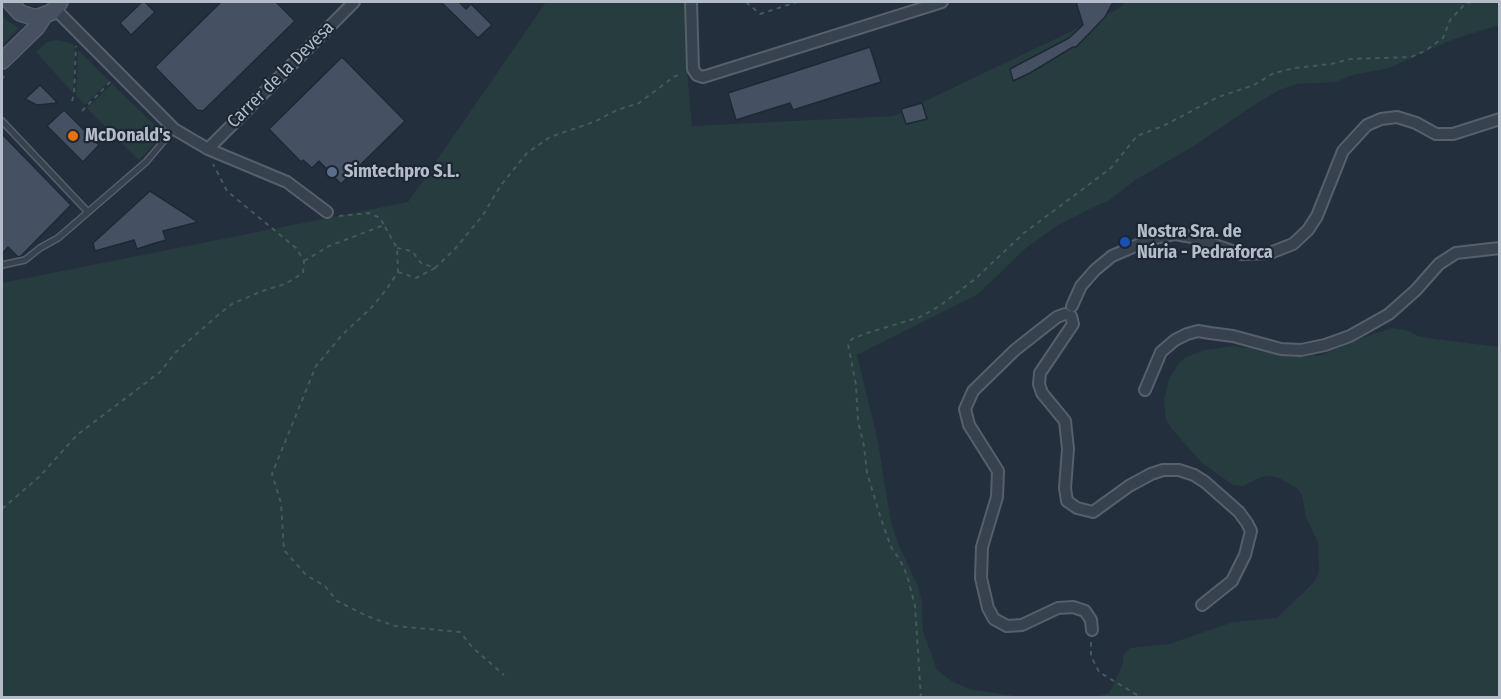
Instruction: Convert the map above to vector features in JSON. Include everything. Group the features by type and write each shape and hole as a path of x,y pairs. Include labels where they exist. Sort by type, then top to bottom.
{"main road":[{"path":"10,2 23,15 36,18 53,9"},
{"path":"2,72 53,9"}],"street":[{"name":"Carrer de la Devesa","path":"208,149 354,2"},
{"path":"691,2 693,69 697,75 703,76 942,2"},
{"path":"53,9 174,129 208,149 286,182 327,212"},
{"path":"1202,605 1232,581 1245,555 1251,531 1239,512 1206,482 1194,474 1179,470 1163,470 1129,486 1093,512 1077,508 1067,501 1065,474 1068,449 1065,421 1042,393 1039,384 1040,373 1073,324 1069,312 1081,286 1112,256 1154,238 1175,234 1192,237 1240,254 1270,253 1293,244 1308,230 1317,216 1343,151 1367,125 1381,119 1397,117 1416,123 1436,134 1453,134 1500,119"},
{"path":"1145,390 1161,352 1175,340 1187,334 1198,331 1221,334 1281,349 1301,350 1325,345 1350,336 1389,314 1416,290 1439,264 1456,254 1500,248"},
{"path":"1069,312 1057,316 1015,350 974,391 965,409 969,425 998,471 997,496 982,547 981,579 988,608 994,619 1007,626 1022,625 1058,608 1073,607 1085,611 1091,620 1092,630"}],"lane":[{"path":"2,121 88,212"},
{"path":"2,265 25,260 58,238 146,162 174,129"}],"path":[{"path":"746,2 760,14 797,2"},
{"path":"921,698 915,606 907,575 891,547 880,519 867,473 858,421 856,385 848,344 852,339 920,317 941,305 984,271 1024,232 1111,168 1137,136 1166,125 1218,97 1254,85 1274,73 1350,59 1411,57 1425,51 1443,38 1450,20 1465,4 1471,2"},
{"path":"72,101 76,46"},
{"path":"398,272 416,278 435,268 454,250 483,215 501,185 520,161 550,137 639,103 675,76 697,75"},
{"path":"2,509 40,476 77,435 160,372 195,334 232,304 285,284 303,273 304,261 296,248 227,191 214,169 208,149"},
{"path":"327,212 342,216 369,213 380,218 397,248 398,272 386,290 342,335 316,366 272,474 281,503 284,550 306,575 325,586 337,601 367,616 395,626 460,632 473,648 504,675"},
{"path":"304,261 328,246 384,225"},
{"path":"397,248 412,251 422,263 435,268"},
{"path":"1092,630 1091,656 1100,672 1142,698"}],"green space":[{"path":"546,2 685,2 686,59 692,126 894,116 1118,9 1125,2 1499,2 1499,25 1454,39 1389,68 1353,75 1335,82 1297,84 1279,90 1194,146 1137,179 1108,201 1057,226 1026,248 978,294 857,355 877,437 891,522 897,541 917,584 922,602 923,631 937,670 951,681 969,689 1021,697 2,698 2,283 408,202"},
{"path":"2,12 5,19 19,28 2,45"},
{"path":"57,40 75,46 73,93 36,52 47,42"},
{"path":"78,50 109,81 85,105 76,96"},
{"path":"112,84 164,134 139,160 87,108"},
{"path":"1392,328 1427,338 1499,347 1499,697 1093,698 1109,693 1123,664 1123,655 1130,648 1169,644 1233,622 1277,618 1315,581 1319,572 1318,543 1306,517 1302,496 1297,488 1279,478 1270,476 1261,477 1243,486 1233,485 1202,463 1171,428 1166,419 1164,400 1169,379 1179,363 1186,357 1205,350 1234,346 1319,356"}],"building":[{"path":"142,2 145,2 155,12 131,35 120,23"},
{"path":"221,2 276,2 295,21 203,111 197,110 155,67"},
{"path":"441,2 459,2 466,9 471,4 492,25 478,38"},
{"path":"1076,2 1113,2 1105,17 1076,47 1013,81 1010,69 1069,38 1083,25"},
{"path":"870,47 881,82 793,110 790,103 736,120 728,93"},
{"path":"342,57 405,121 341,184 319,161 312,168 303,160 301,162 269,129"},
{"path":"40,85 57,103 37,105 25,99"},
{"path":"922,103 927,119 906,124 901,109"},
{"path":"64,110 99,145 83,162 47,126"},
{"path":"2,134 71,205 18,257 8,247 2,254"},
{"path":"150,191 198,222 163,231 166,240 137,249 134,240 95,251 93,243"}],"place":[{"name":"McDonald's","path":"73,136"},
{"name":"Simtechpro S.L.","path":"332,172"},
{"name":"Nostra Sra. de Núria - Pedraforca","path":"1125,242"}]}
